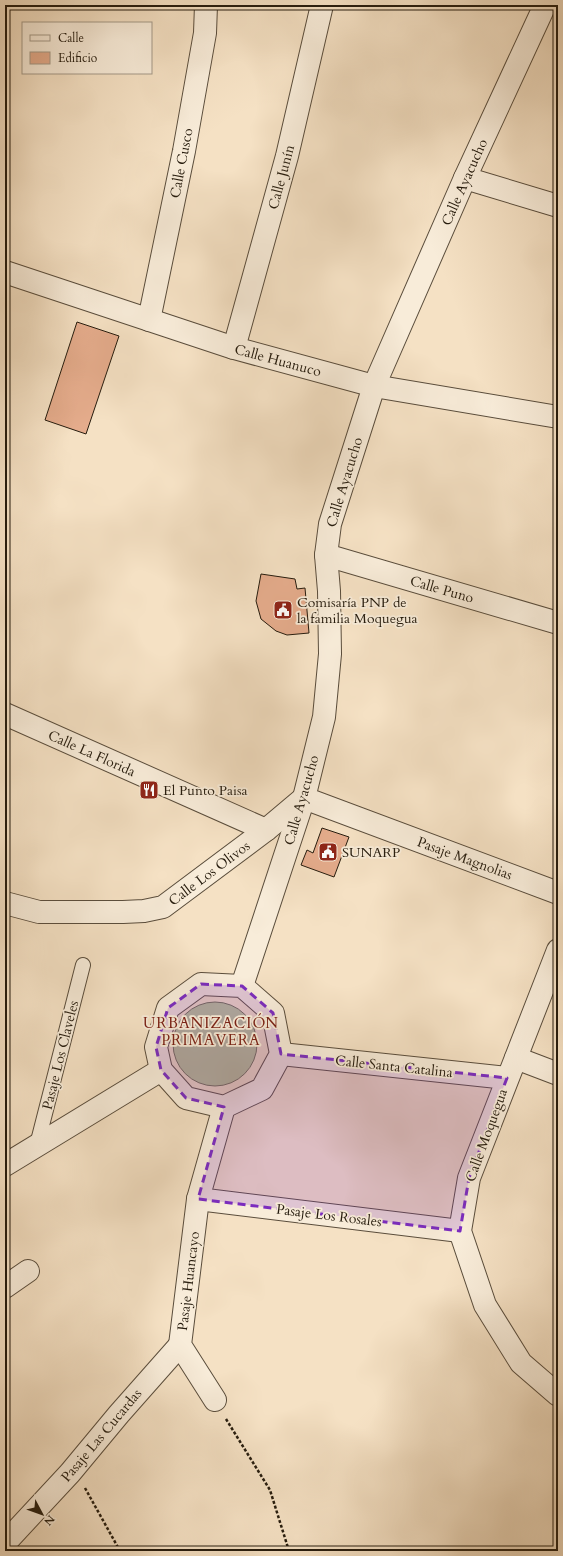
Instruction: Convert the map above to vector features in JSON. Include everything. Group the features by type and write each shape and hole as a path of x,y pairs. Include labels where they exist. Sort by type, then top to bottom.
{"street":[{"name":"Calle Cusco","path":"149,320 184,151 204,40 206,5"},
{"name":"Calle Junín","path":"234,348 287,156 322,5"},
{"name":"Calle Ayacucho","path":"242,986 304,798 324,717 329,662 329,591 326,555 330,524 374,386 465,178 545,5"},
{"path":"465,178 558,206"},
{"name":"Calle Huanuco","path":"5,272 234,348 374,386 558,417"},
{"name":"Calle Puno","path":"326,555 558,623"},
{"name":"Calle La Florida","path":"5,714 266,830"},
{"name":"Calle Los Olivos","path":"5,903 39,912 124,912 144,911 162,907 266,830 304,798"},
{"name":"Pasaje Magnolias","path":"304,798 558,893"},
{"name":"Calle Moquegua","path":"558,950 469,1178 460,1231 485,1305 522,1363 558,1395"},
{"path":"201,984 242,986 274,1013 281,1054 262,1089 224,1107 186,1098 160,1070 156,1047 168,1008 201,984"},
{"name":"Calle Santa Catalina","path":"281,1054 507,1078"},
{"path":"516,1058 558,1074"},
{"path":"5,1164 160,1070"},
{"name":"Pasaje Huancayo","path":"215,1400 180,1345 198,1199 224,1107"},
{"name":"Pasaje Los Rosales","path":"198,1199 460,1231"},
{"path":"5,1287 28,1270"},
{"name":"Pasaje Las Cucardas","path":"5,1543 70,1473 119,1414 180,1345"}],"lane":[{"name":"Pasaje Los Claveles","path":"37,1145 83,965"}],"path":[{"path":"215,1400 270,1490 289,1551"},
{"path":"70,1473 85,1488 120,1551"}],"highlighted area":[{"path":"201,984 242,986 273,1013 281,1054 507,1078 469,1178 460,1231 198,1199 224,1107 186,1098 161,1070 156,1047 168,1008"}],"green space":[{"path":"207,1002 223,1002 239,1009 250,1020 257,1036 257,1052 254,1060 245,1074 239,1079 223,1086 207,1086 191,1079 180,1068 173,1052 173,1036 180,1020 191,1009"}],"building":[{"path":"77,322 119,336 86,434 45,420"},
{"name":"Comisaría PNP de la familia Moquegua","path":"261,574 295,579 297,589 305,588 309,633 287,635 276,631 261,619 256,601"},
{"name":"SUNARP","path":"322,828 349,837 334,877 301,865 307,850 313,853"}],"place":[{"name":"Comisaría PNP de la familia Moquegua","path":"283,610"},
{"name":"El Punto Paisa","path":"149,790"},
{"name":"SUNARP","path":"328,852"}],"district":[{"name":"URBANIZACIÓN PRIMAVERA","path":"211,1032"}]}
